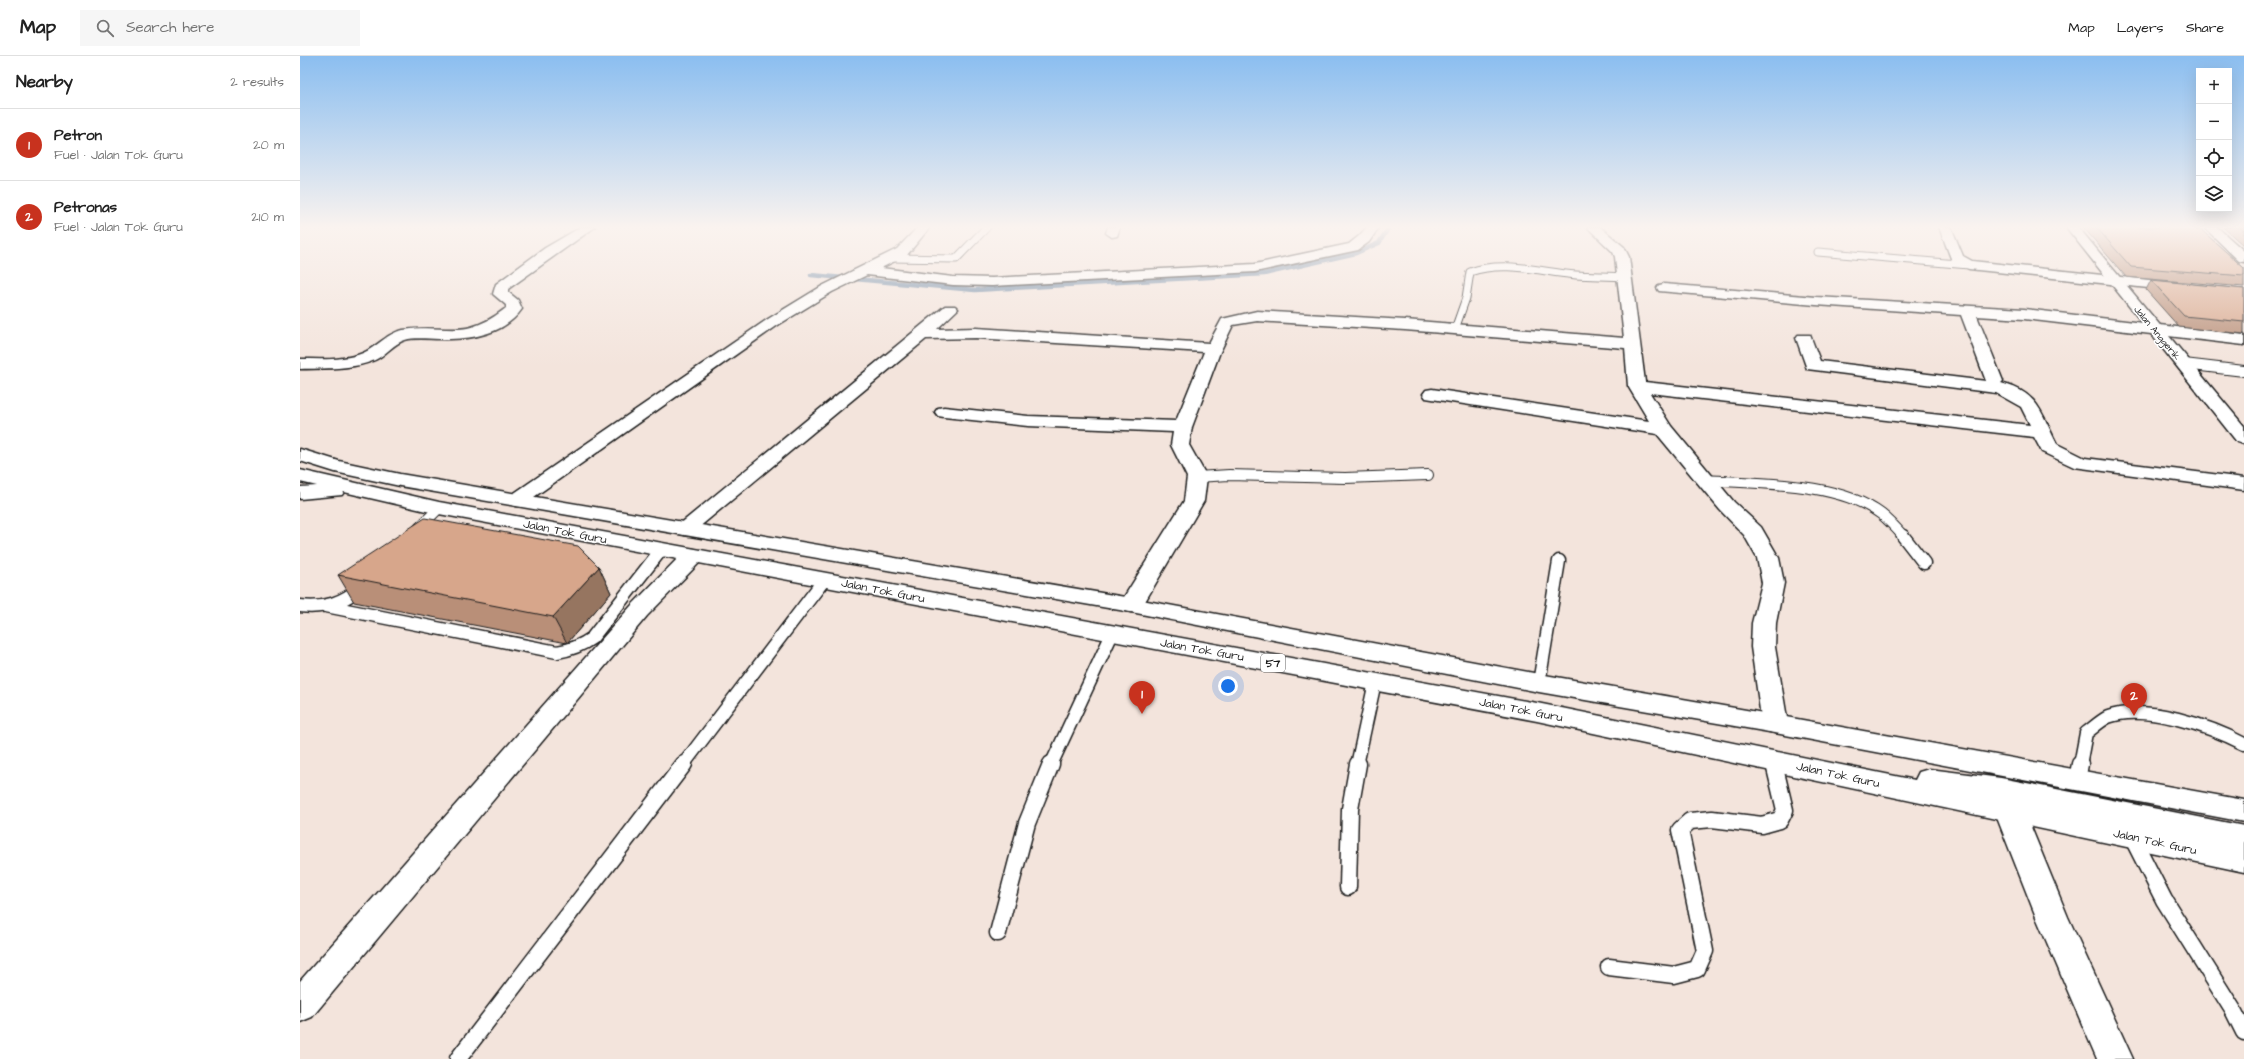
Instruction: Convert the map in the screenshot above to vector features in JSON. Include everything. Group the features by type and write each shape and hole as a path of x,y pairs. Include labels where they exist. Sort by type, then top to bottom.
{"street":[{"path":"300,364 347,362 366,358 377,352 394,338 403,335 459,335 477,333 489,328 514,309 513,303 500,294 501,287 519,274"},
{"path":"517,500 773,322 827,289 857,274"},
{"path":"888,274 953,281 992,282 1146,274"},
{"path":"1624,274 1626,306 1638,386 1663,429 1753,532 1768,558 1773,583 1764,623 1763,647 1774,724"},
{"path":"2049,274 2190,289"},
{"name":"Jalan Anggerik","path":"2109,274 2243,437"},
{"path":"1664,288 1968,312 2024,314 2244,340"},
{"path":"685,529 922,334 950,309"},
{"path":"1968,312 1994,381"},
{"path":"1131,605 1194,501 1197,477 1180,445 1183,427 1214,348 1227,322 1257,316 1632,344"},
{"path":"922,334 976,333 1214,348"},
{"path":"1804,338 1813,365 1999,388 2017,395 2030,404 2036,414 2041,432 2049,448 2081,463 2244,484"},
{"path":"1638,386 2041,432"},
{"path":"1432,394 1663,429"},
{"path":"944,412 1028,421 1183,427"},
{"name":"Jalan Tok Guru","path":"300,455 335,466 400,480 1131,605 1539,683 1774,724 2244,811"},
{"name":"Jalan Tok Guru","path":"300,476 439,508 1537,712 2244,860"},
{"path":"300,493 358,490"},
{"path":"300,1006 639,612 693,556"},
{"path":"1773,761 2001,789 2244,838"},
{"path":"2009,810 2052,917 2115,1059"}],"lane":[{"path":"1455,330 1466,298 1470,274"},
{"path":"1567,274 1625,277"},
{"path":"2184,364 2244,371"},
{"path":"1197,477 1230,475 1345,478 1428,475"},
{"path":"1706,480 1818,490 1858,500 1879,512 1895,527 1924,564"},
{"path":"412,536 439,508"},
{"path":"326,606 557,652 571,650 592,638 661,550"},
{"path":"1539,683 1560,561"},
{"path":"300,606 326,606 340,603 351,597 367,580"},
{"path":"458,1059 824,580"},
{"path":"998,933 1027,823 1058,746 1112,634"},
{"path":"1348,888 1350,809 1360,749 1375,682"},
{"path":"2077,780 2086,733 2110,717 2142,715 2189,722 2244,744"},
{"path":"1609,967 1674,975 1697,968 1705,951 1680,830 1690,821 1712,819 1762,825 1780,820 1785,810 1773,761"},
{"path":"2132,837 2164,900 2233,1010 2244,1032"}],"building":[{"path":"2216,274 2244,274 2244,276"},
{"path":"2151,280 2244,289 2244,322 2184,316"},
{"path":"425,518 578,546 599,567 553,617 338,575"}],"waterway":[{"path":"811,275 975,290 1265,274"}],"place":[{"name":"Petron","path":"1142,714"},
{"name":"Petronas","path":"2134,716"}]}
